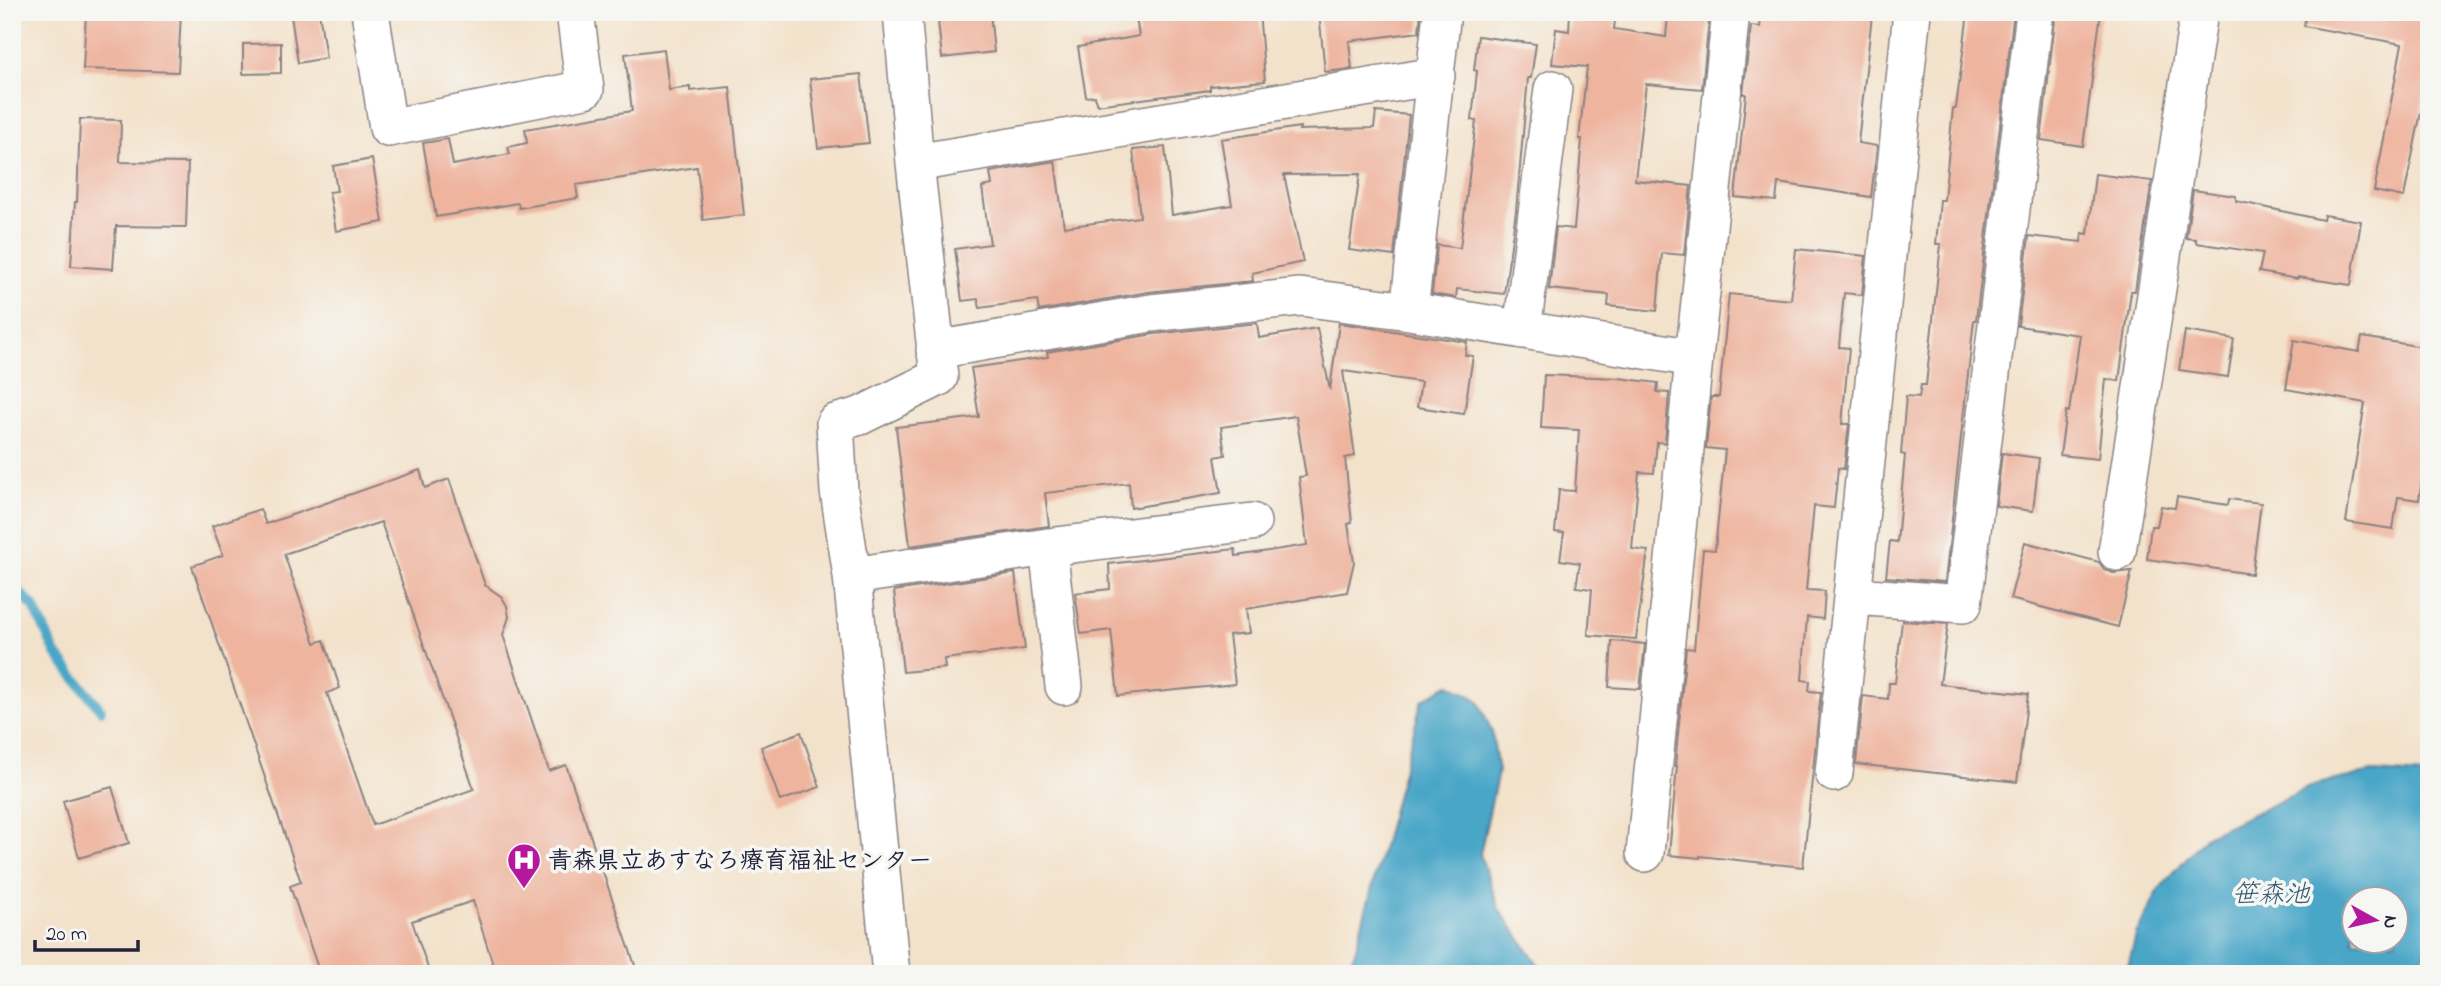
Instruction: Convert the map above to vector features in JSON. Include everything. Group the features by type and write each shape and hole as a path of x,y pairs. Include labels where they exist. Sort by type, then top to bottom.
{"street":[{"path":"370,12 388,128 585,89 575,12"},
{"path":"891,974 852,576 839,491 835,423 860,416 939,377 915,163 902,12"},
{"path":"1409,312 1442,12"},
{"path":"1646,853 1731,12"},
{"path":"1834,773 1912,12"},
{"path":"1854,596 1963,604 2035,12"},
{"path":"2117,552 2199,12"},
{"path":"915,163 1436,76"},
{"path":"1522,330 1553,89"},
{"path":"934,350 1151,313 1300,298 1409,312 1694,358"},
{"path":"852,576 1048,547 1252,522"},
{"path":"1048,547 1064,686"}],"water":[{"path":"1450,684 1478,700 1492,732 1498,772 1480,854 1499,909 1545,974 1349,974 1422,700"},
{"name":"笹森池","path":"2372,772 2424,775 2429,784 2429,940 2419,968 2421,974 2126,974 2137,932 2160,888 2206,836 2314,785"}],"building":[{"path":"86,12 181,12 178,72 83,69"},
{"path":"319,12 326,58 298,63 291,16"},
{"path":"937,12 990,12 994,52 942,58"},
{"path":"1135,12 1259,12 1265,81 1210,86 1210,90 1097,105 1095,96 1086,97 1078,47 1139,36"},
{"path":"1319,12 1421,12 1419,32 1349,41 1352,69 1325,72"},
{"path":"1570,12 1616,12 1614,29 1666,37 1668,15 1709,20 1702,89 1646,84 1635,180 1691,186 1684,255 1662,253 1657,311 1608,306 1609,295 1549,289 1556,227 1574,229 1582,139 1579,139 1587,67 1552,64 1556,29 1569,31"},
{"path":"1762,12 1841,12 1872,15 1858,143 1877,146 1871,197 1778,183 1776,201 1735,197 1751,26 1760,27"},
{"path":"1968,12 2014,12 1974,320 1945,582 1886,577 1890,541 1897,542 1905,455 1901,454 1906,396 1919,397 1921,385 1926,385 1941,244 1936,244 1940,200 1944,200 1953,108 1956,108"},
{"path":"2056,12 2101,12 2083,146 2041,140"},
{"path":"2306,12 2429,12 2429,72 2404,197 2374,191 2402,44 2304,26"},
{"path":"1478,36 1536,44 1531,78 1528,78 1516,211 1504,294 1457,289 1456,298 1432,294 1437,245 1460,248 1476,121 1472,120"},
{"path":"281,43 281,73 243,74 243,44"},
{"path":"664,49 669,90 730,87 744,215 703,220 697,167 576,185 578,198 519,208 518,203 436,217 423,143 448,139 453,165 510,154 508,147 527,143 525,129 632,111 625,54"},
{"path":"861,74 869,143 818,148 810,79"},
{"path":"1376,112 1409,115 1394,256 1349,250 1360,174 1284,175 1303,262 1252,273 1253,281 1148,292 1039,311 1037,300 980,308 978,299 962,301 955,249 990,244 982,187 992,185 990,172 1055,161 1064,227 1140,217 1133,150 1165,147 1172,215 1232,205 1221,139 1300,127 1299,130 1374,128"},
{"path":"80,119 121,120 120,162 188,163 186,227 116,226 113,269 71,266"},
{"path":"372,159 383,222 336,231 329,192 337,191 333,166"},
{"path":"2095,174 2152,181 2135,291 2131,291 2119,381 2106,379 2098,459 2060,455 2080,335 2018,326 2029,236 2081,242 2082,233 2088,234"},
{"path":"2193,190 2236,196 2236,201 2323,220 2324,215 2361,221 2351,285 2259,272 2263,253 2196,243 2196,239 2186,238"},
{"path":"1796,249 1866,256 1862,295 1844,293 1839,347 1849,348 1842,424 1849,424 1844,469 1838,468 1834,508 1814,506 1806,590 1825,591 1823,619 1807,617 1802,680 1810,681 1809,691 1821,692 1803,867 1669,855 1686,648 1694,649 1703,549 1715,550 1725,450 1706,448 1711,397 1719,397 1729,294 1791,300"},
{"path":"1257,323 1259,338 1317,328 1330,390 1339,323 1467,342 1465,355 1473,356 1464,414 1417,407 1421,382 1343,371 1355,456 1345,458 1352,523 1348,524 1354,562 1347,592 1246,609 1249,633 1229,635 1235,684 1118,696 1111,630 1081,634 1075,593 1110,589 1109,564 1235,549 1236,556 1307,545 1299,477 1306,476 1296,416 1221,427 1225,455 1215,457 1221,493 1131,508 1129,483 1045,493 1049,526 910,546 896,427 979,417 971,368 1048,357 1047,352 1154,334"},
{"path":"2185,331 2234,339 2228,377 2179,370"},
{"path":"2362,337 2429,348 2429,482 2422,480 2419,500 2398,497 2393,529 2346,522 2365,403 2286,389 2294,340 2359,352"},
{"path":"1544,375 1619,378 1658,383 1657,392 1669,393 1665,443 1657,442 1654,473 1639,472 1632,549 1648,551 1636,639 1588,635 1592,589 1576,587 1580,563 1560,560 1564,533 1555,532 1559,490 1575,491 1579,430 1541,428"},
{"path":"2002,453 2039,458 2033,511 1996,506"},
{"path":"420,470 425,488 449,479 485,585 502,597 507,606 509,617 503,635 549,771 566,765 638,974 496,974 473,901 412,921 430,974 320,974 290,886 301,882 192,566 223,555 212,526 260,509 266,524","holes":["381,522 474,789 373,825 327,693 340,688 324,640 315,643 284,554"]},
{"path":"2177,497 2228,505 2229,499 2261,503 2252,574 2147,559 2151,526 2157,526 2161,506 2175,508"},
{"path":"2025,542 2099,562 2104,569 2113,573 2132,571 2118,627 2010,599"},
{"path":"1015,573 1025,649 944,659 945,668 903,672 894,591"},
{"path":"1902,621 1948,624 1940,684 2028,694 2017,782 1856,764 1863,696 1888,699 1889,683 1895,683"},
{"path":"1612,641 1645,644 1640,689 1609,687"},
{"path":"801,732 820,787 780,801 761,747"},
{"path":"112,787 129,843 79,858 63,801"}],"waterway":[{"path":"12,584 34,607 56,654 101,710"}],"place":[{"name":"青森県立あすなろ療育福祉センター","path":"524,890"}]}
